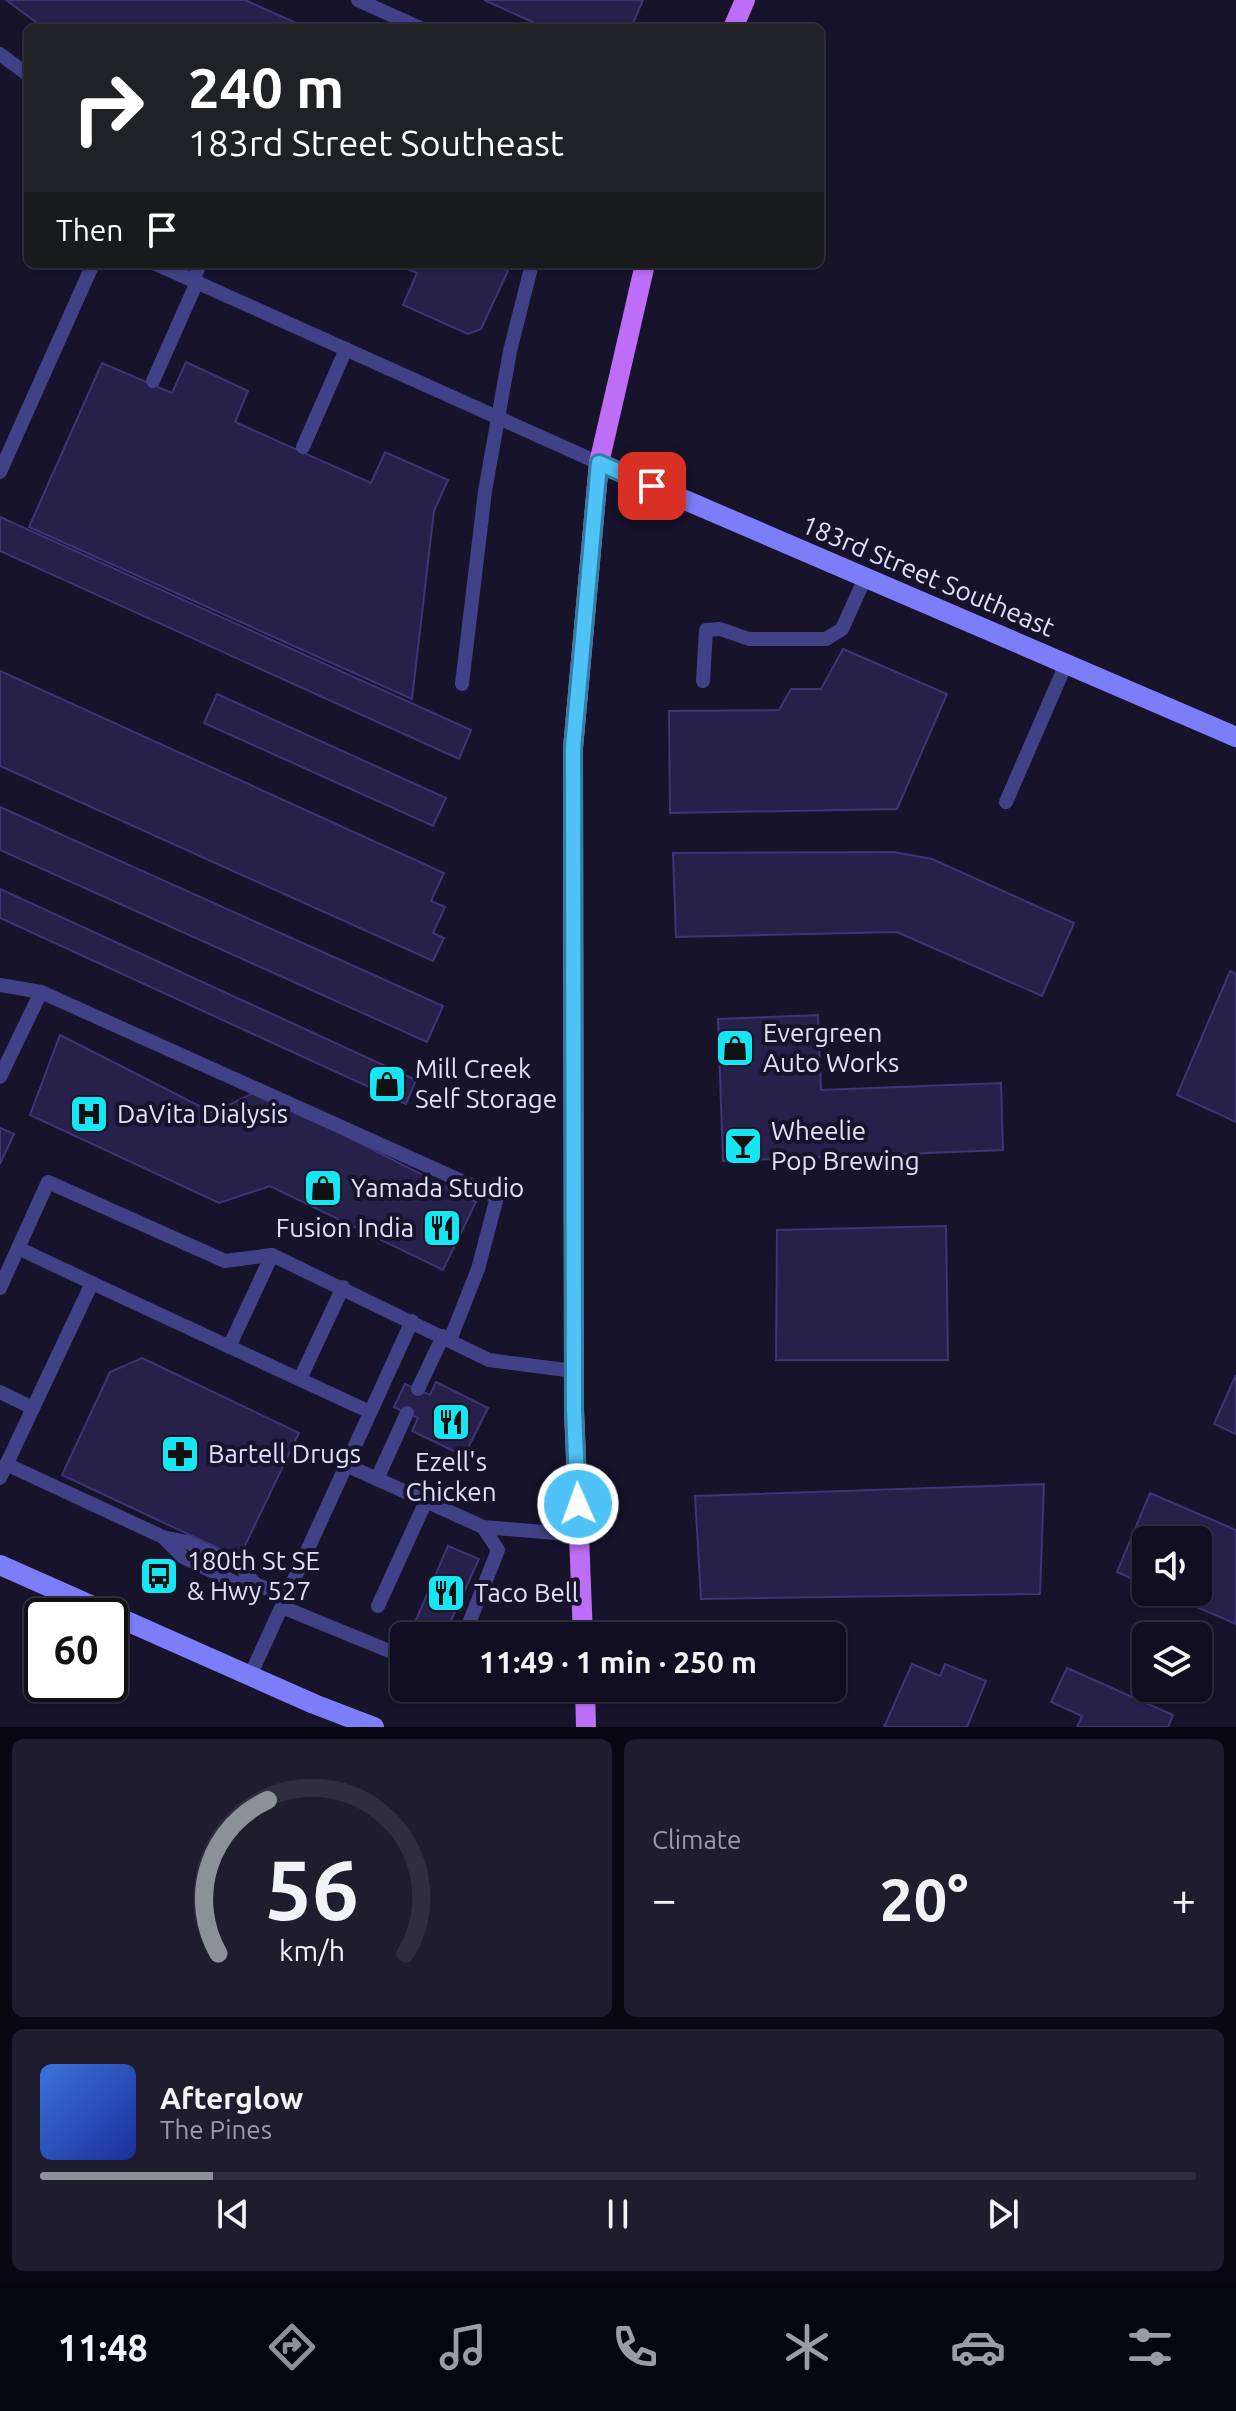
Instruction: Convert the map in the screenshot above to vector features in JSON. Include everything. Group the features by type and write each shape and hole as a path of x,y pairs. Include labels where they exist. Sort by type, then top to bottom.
{"main road":[{"path":"735,24 745,0"},
{"path":"582,1622 574,1371 573,748 599,463 644,268"},
{"path":"585,1702 586,1727"}],"street":[{"name":"183rd Street Southeast","path":"599,463 1236,737"},
{"path":"0,1565 314,1704 374,1727"}],"lane":[{"path":"358,0 411,24"},
{"path":"0,54 24,72"},
{"path":"0,472 91,268"},
{"path":"165,268 599,463"},
{"path":"153,381 199,268"},
{"path":"462,684 485,491 513,338 531,268"},
{"path":"303,447 346,349"},
{"path":"703,681 706,630 720,629 749,639 826,639 842,629 865,578"},
{"path":"1006,802 1066,664"},
{"path":"0,985 41,992 497,1197 478,1269 418,1389"},
{"path":"0,1077 41,992"},
{"path":"0,1288 48,1182 225,1261 272,1255 489,1360 574,1371"},
{"path":"18,1248 370,1412"},
{"path":"229,1347 272,1255"},
{"path":"92,1283 3,1471 163,1537 183,1557 236,1583 255,1584 284,1602 390,1651"},
{"path":"300,1379 343,1287"},
{"path":"250,1676 412,1321"},
{"path":"0,1392 33,1408"},
{"path":"377,1479 407,1413"},
{"path":"346,1465 483,1527 579,1535"},
{"path":"378,1606 426,1501"},
{"path":"470,1622 498,1550 483,1527"}],"building":[{"path":"6,0 245,0 298,24 39,24"},
{"path":"484,0 643,0 633,24 537,24"},
{"path":"405,268 502,268 508,271 481,329 468,334 403,305 417,273"},
{"path":"186,362 248,391 235,422 371,483 385,452 448,480 434,511 412,699 29,527 102,363 172,393"},
{"path":"0,517 471,730 459,759 0,551"},
{"path":"843,649 947,694 897,809 670,813 669,711 779,710 791,689 821,689"},
{"path":"0,671 444,873 431,901 445,907 433,933 444,938 433,961 0,766"},
{"path":"217,694 446,798 433,826 204,723"},
{"path":"0,807 443,1006 427,1042 0,850"},
{"path":"894,852 932,859 1074,923 1042,996 897,932 676,937 673,853"},
{"path":"0,889 416,1080 406,1104 0,918"},
{"path":"1230,971 1236,974 1236,1122 1177,1095"},
{"path":"818,1015 821,1090 1001,1083 1003,1150 723,1161 718,1019"},
{"path":"60,1035 213,1113 257,1091 476,1202 443,1270 270,1186 219,1203 30,1115"},
{"path":"0,1128 14,1134 0,1164"},
{"path":"946,1226 948,1360 776,1360 777,1230"},
{"name":"Bartell Drugs","path":"142,1358 299,1433 239,1558 62,1475 110,1372"},
{"path":"1236,1375 1236,1434 1214,1424"},
{"path":"436,1382 488,1408 464,1456 412,1431 418,1418 394,1407 405,1384 430,1395"},
{"path":"1044,1484 1040,1594 701,1599 695,1496"},
{"path":"1150,1493 1236,1530 1236,1624 1194,1606 1212,1606 1212,1526 1136,1526"},
{"path":"1132,1536 1132,1579 1117,1572"},
{"name":"Taco Bell","path":"448,1546 479,1559 450,1622 415,1622"},
{"path":"912,1664 940,1676 945,1664 986,1681 967,1727 884,1727"},
{"path":"1067,1668 1132,1697 1132,1702 1144,1702 1173,1715 1168,1727 1077,1727 1082,1716 1051,1702"}],"place":[{"name":"Evergreen Auto Works","path":"735,1048"},
{"name":"Mill Creek Self Storage","path":"387,1084"},
{"name":"DaVita Dialysis","path":"89,1114"},
{"name":"Wheelie Pop Brewing","path":"743,1146"},
{"name":"Yamada Studio","path":"323,1188"},
{"name":"Fusion India","path":"442,1228"},
{"name":"Ezell's Chicken","path":"451,1422"},
{"name":"Bartell Drugs","path":"180,1454"},
{"name":"180th St SE & Hwy 527","path":"159,1576"},
{"name":"Taco Bell","path":"446,1593"}],"route":[{"path":"578,1504 574,1410 573,748 599,463 652,486"}]}
